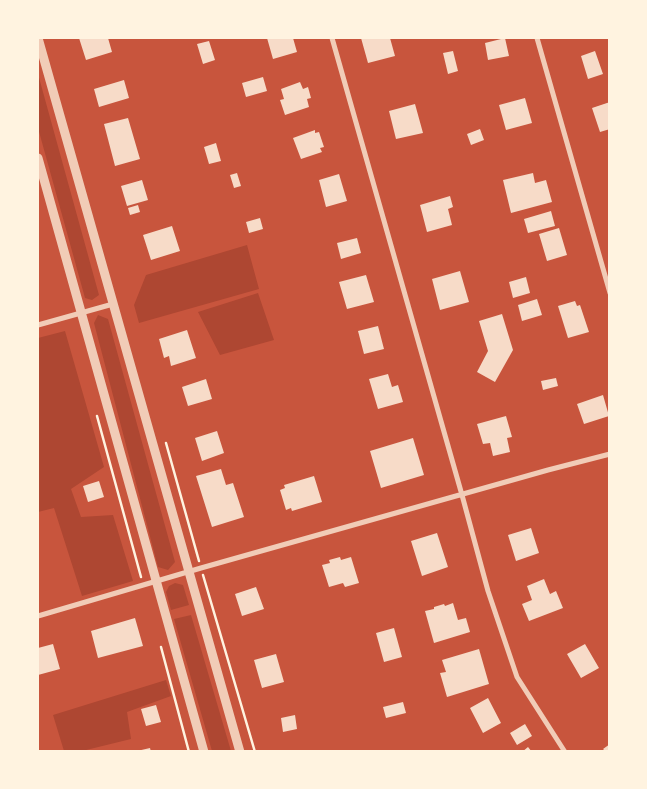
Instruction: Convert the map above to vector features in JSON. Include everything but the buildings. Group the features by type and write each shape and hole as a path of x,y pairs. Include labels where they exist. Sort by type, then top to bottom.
{"street":[{"path":"38,38 240,752"},
{"path":"332,38 488,591 517,677 565,752"},
{"path":"537,38 610,293"},
{"path":"38,158 204,752"},
{"path":"38,325 113,304"},
{"path":"38,616 201,568 610,454"}],"path":[{"path":"96,412 144,585"},
{"path":"164,435 255,752"},
{"path":"160,639 189,752"}],"shaded area":[{"path":"38,74 99,295 92,300 85,298 38,128"},
{"path":"247,245 259,289 139,323 134,305 146,275"},
{"path":"258,293 274,340 220,355 198,312"},
{"path":"98,315 108,319 175,562 168,570 158,567 94,323"},
{"path":"65,331 104,467 71,489 81,517 113,515 133,581 82,596 54,508 38,512 38,338"},
{"path":"175,583 183,585 189,605 171,610 166,592 169,586"},
{"path":"191,615 231,751 212,751 174,619"},
{"path":"166,680 171,696 127,712 131,739 82,751 64,751 53,715"}]}
